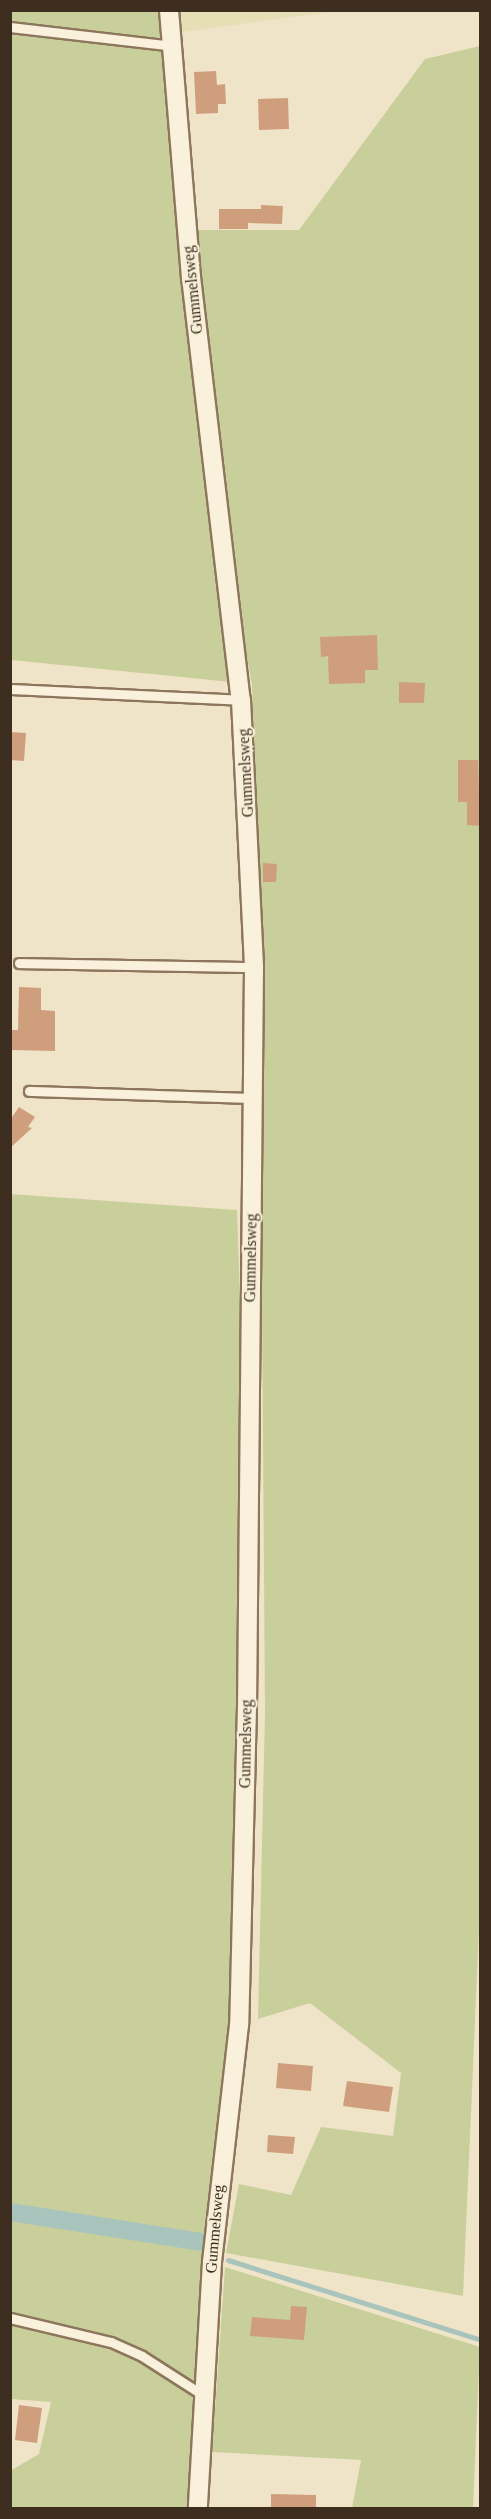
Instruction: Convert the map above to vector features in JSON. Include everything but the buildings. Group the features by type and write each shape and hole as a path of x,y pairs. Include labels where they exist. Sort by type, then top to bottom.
{"street":[{"name":"Gummelsweg","path":"169,10 175,46 191,277 241,700 254,967 248,1706 239,2025 217,2200 198,2508"}],"lane":[{"path":"10,27 175,46"},
{"path":"10,689 241,700"},
{"path":"19,963 254,967"},
{"path":"29,1090 254,1098"},
{"path":"10,2318 111,2342 142,2356 206,2397"}],"shaded area":[{"path":"179,10 336,10 336,11 182,32"}],"green space":[{"path":"10,11 165,11 231,682 11,660"},
{"path":"480,46 480,1907 463,2296 226,2253 239,2184 291,2195 321,2127 393,2136 401,2073 310,2003 258,2019 265,1711 259,897 252,685 235,591 194,230 299,230 425,59"},
{"path":"10,1194 237,1210 254,1713 245,2029 196,2380 193,2383 141,2349 111,2337 11,2314"},
{"path":"225,2267 480,2347 473,2508 352,2508 361,2460 212,2452"},
{"path":"11,2323 112,2347 155,2370 198,2401 190,2508 11,2508 10,2471 39,2454 51,2402 11,2399"}],"waterway":[{"path":"10,2212 209,2243"},
{"path":"228,2260 478,2339"}]}
